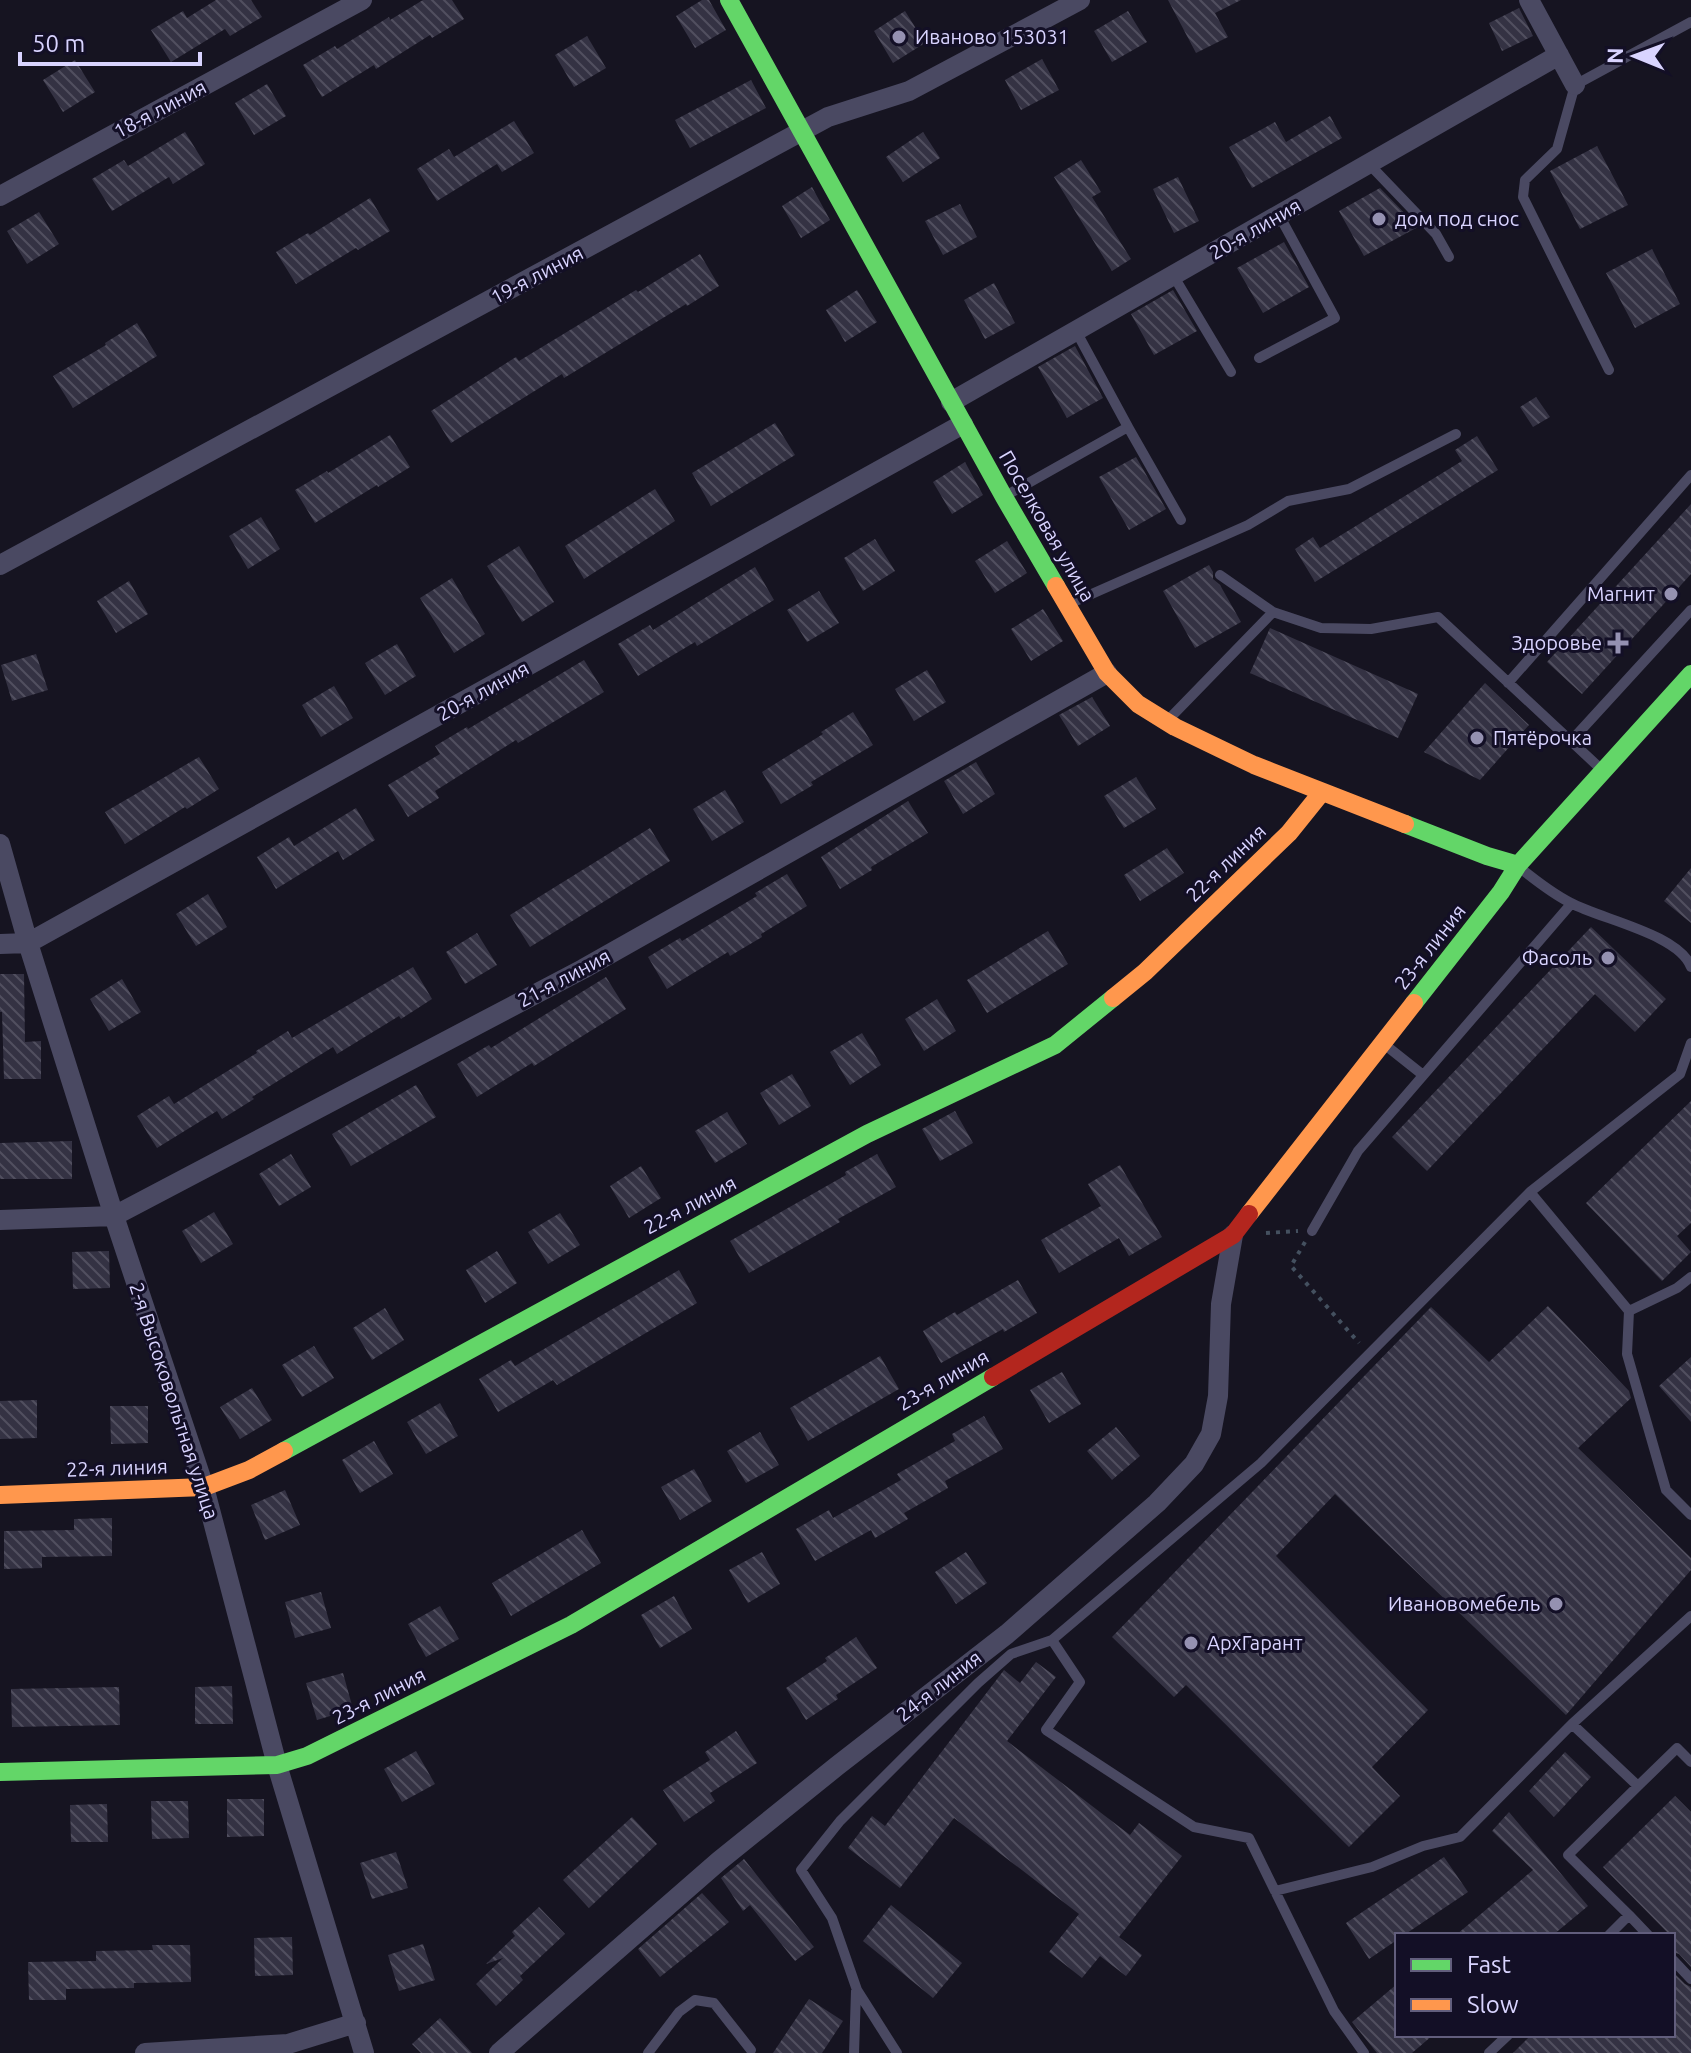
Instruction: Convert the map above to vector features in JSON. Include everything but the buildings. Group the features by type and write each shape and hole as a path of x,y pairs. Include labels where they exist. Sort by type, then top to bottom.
{"street":[{"name":"18-я линия","path":"0,196 362,0"},
{"name":"Поселковая улица","path":"729,0 1004,497 1107,673 1138,704 1254,765 1487,856 1518,865"},
{"name":"19-я линия","path":"0,565 828,117 909,91 1080,0"},
{"path":"1529,0 1575,85"},
{"name":"20-я линия","path":"951,402 1559,55"},
{"name":"20-я линия","path":"0,944 28,943 963,424"},
{"name":"21-я линия","path":"0,1220 114,1216 583,969 1107,673"},
{"name":"23-я линия","path":"0,1772 277,1765 307,1756 571,1625 1233,1235 1501,892 1518,865 1691,674"},
{"name":"22-я линия","path":"0,1495 204,1487 249,1470 867,1134 1055,1045 1145,972 1289,833 1322,792"},
{"name":"2-я Высоковольтная улица","path":"0,844 114,1216 204,1487 277,1765 364,2053"},
{"name":"24-я линия","path":"499,2053 719,1861 1007,1634 1157,1503 1194,1464 1211,1434 1218,1396 1221,1304 1233,1235"},
{"path":"145,2053 288,2044 356,2023"}],"lane":[{"path":"1609,370 1523,197 1525,180 1557,149 1575,85 1691,22"},
{"path":"1369,164 1436,234 1449,257"},
{"path":"1259,358 1335,318 1279,215"},
{"path":"1173,275 1231,372"},
{"path":"1076,331 1181,520"},
{"path":"1004,497 1128,427"},
{"path":"1067,605 1248,525 1288,501 1349,489 1456,434"},
{"path":"1508,683 1691,475"},
{"path":"1220,575 1273,612 1321,628 1371,629 1438,617 1603,771"},
{"path":"1571,741 1691,610"},
{"path":"1167,721 1273,612"},
{"path":"1518,865 1571,904 1660,938 1688,960 1691,967"},
{"path":"1312,1231 1358,1151 1571,904"},
{"path":"1384,1043 1423,1075"},
{"path":"897,2053 857,1990 832,1918 801,1870 840,1821 978,1683 1011,1654 1052,1640 1261,1463 1530,1192 1680,1074 1691,1043"},
{"path":"1530,1192 1629,1311 1627,1354 1666,1490 1691,1515"},
{"path":"1629,1311 1677,1288 1691,1277"},
{"path":"1275,1891 1372,1867 1423,1846 1460,1837 1572,1724 1691,1616"},
{"path":"1052,1640 1080,1682 1046,1730 1194,1827 1249,1838 1334,2011 1364,2053"},
{"path":"1572,1724 1638,1786"},
{"path":"1646,1933 1568,1855 1677,1748 1691,1762"},
{"path":"1611,1933 1629,1915"},
{"path":"1675,1962 1691,1979"},
{"path":"854,2053 857,1990"},
{"path":"648,2053 679,2012 695,2000 714,2003 751,2050"},
{"path":"1489,2053 1506,2037"}],"path":[{"path":"1233,1235 1312,1231"},
{"path":"1312,1231 1291,1266 1369,1354"}],"traffic: fast":[{"path":"729,0 1056,586"},
{"path":"1414,1003 1501,892 1518,865 1691,674"},
{"path":"1405,824 1518,865"},
{"path":"284,1451 867,1134 1055,1045 1113,998"},
{"path":"0,1772 277,1765 307,1756 571,1625 993,1377"}],"traffic: slow":[{"path":"1056,586 1107,673 1138,704 1175,727 1254,765 1405,824"},
{"path":"1113,998 1145,972 1289,833 1322,792"},
{"path":"1249,1214 1414,1003"},
{"path":"0,1495 204,1487 249,1470 284,1451"}],"traffic: jam":[{"path":"993,1377 1233,1235 1249,1214"}],"place":[{"name":"Иваново 153031","path":"899,37"},
{"name":"дом под снос","path":"1379,219"},
{"name":"Магнит","path":"1671,594"},
{"name":"Здоровье","path":"1618,643"},
{"name":"Пятёрочка","path":"1477,738"},
{"name":"Фасоль","path":"1608,958"},
{"name":"Ивановомебель","path":"1556,1604"},
{"name":"АрхГарант","path":"1191,1643"}]}
